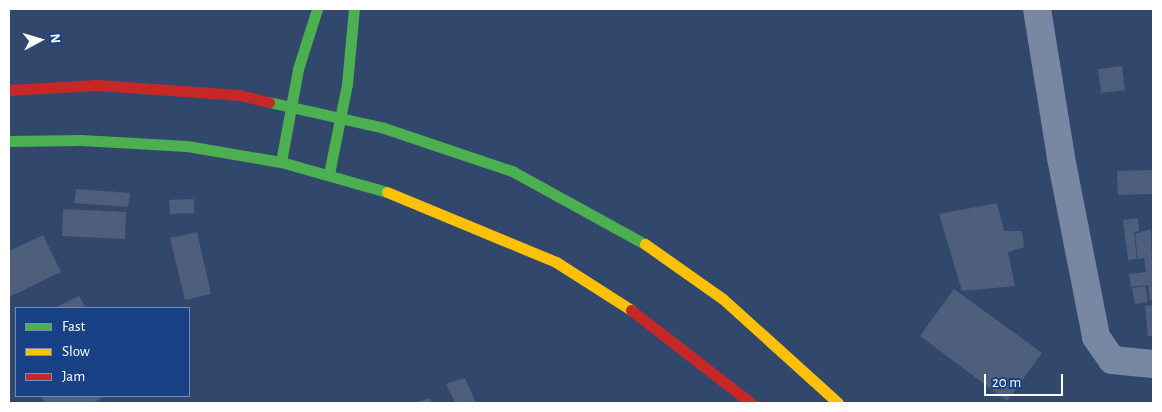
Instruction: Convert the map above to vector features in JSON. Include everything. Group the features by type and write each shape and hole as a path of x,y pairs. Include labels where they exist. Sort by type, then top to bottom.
{"main road":[{"path":"281,162 298,69 317,9"},
{"path":"329,174 340,118 354,9"},
{"path":"9,90 97,85 159,87 240,95 292,105 429,141 512,171 626,231 723,299 838,403"},
{"path":"9,141 81,140 187,146 281,162 329,174 469,224 556,262 638,315 751,403"}],"street":[{"path":"1037,9 1096,337 1112,360 1153,364"}],"building":[{"path":"1122,66 1125,90 1101,93 1098,69"},
{"path":"1153,170 1153,194 1118,195 1117,171"},
{"path":"76,189 130,193 128,207 74,203"},
{"path":"194,199 194,213 170,214 169,200"},
{"path":"997,203 1004,231 1022,231 1024,247 1008,252 1015,286 962,291 939,214"},
{"path":"63,209 126,212 125,239 62,236"},
{"path":"1138,218 1139,231 1134,232 1137,259 1128,260 1123,220"},
{"path":"1151,229 1153,300 1150,300 1148,285 1131,287 1129,274 1146,272 1144,258 1138,259 1135,234"},
{"path":"197,232 211,294 185,300 170,238"},
{"path":"43,235 61,272 9,297 9,251"},
{"path":"1145,286 1148,302 1135,304 1132,288"},
{"path":"954,289 1042,353 1007,401 920,336"},
{"path":"79,296 85,307 57,307"},
{"path":"1153,305 1153,336 1148,336 1145,306"},
{"path":"465,378 476,403 455,403 446,384"},
{"path":"42,397 104,397 92,403 45,403"},
{"path":"430,398 432,403 415,403"}],"traffic: fast":[{"path":"281,162 298,69 317,9"},
{"path":"329,174 347,84 354,9"},
{"path":"269,102 384,128 512,171 645,244"},
{"path":"9,141 81,140 187,146 281,162 387,192"}],"traffic: slow":[{"path":"387,192 556,262 631,310"},
{"path":"645,244 723,299 838,403"}],"traffic: jam":[{"path":"9,90 97,85 240,95 269,102"},
{"path":"631,310 751,403"}]}
